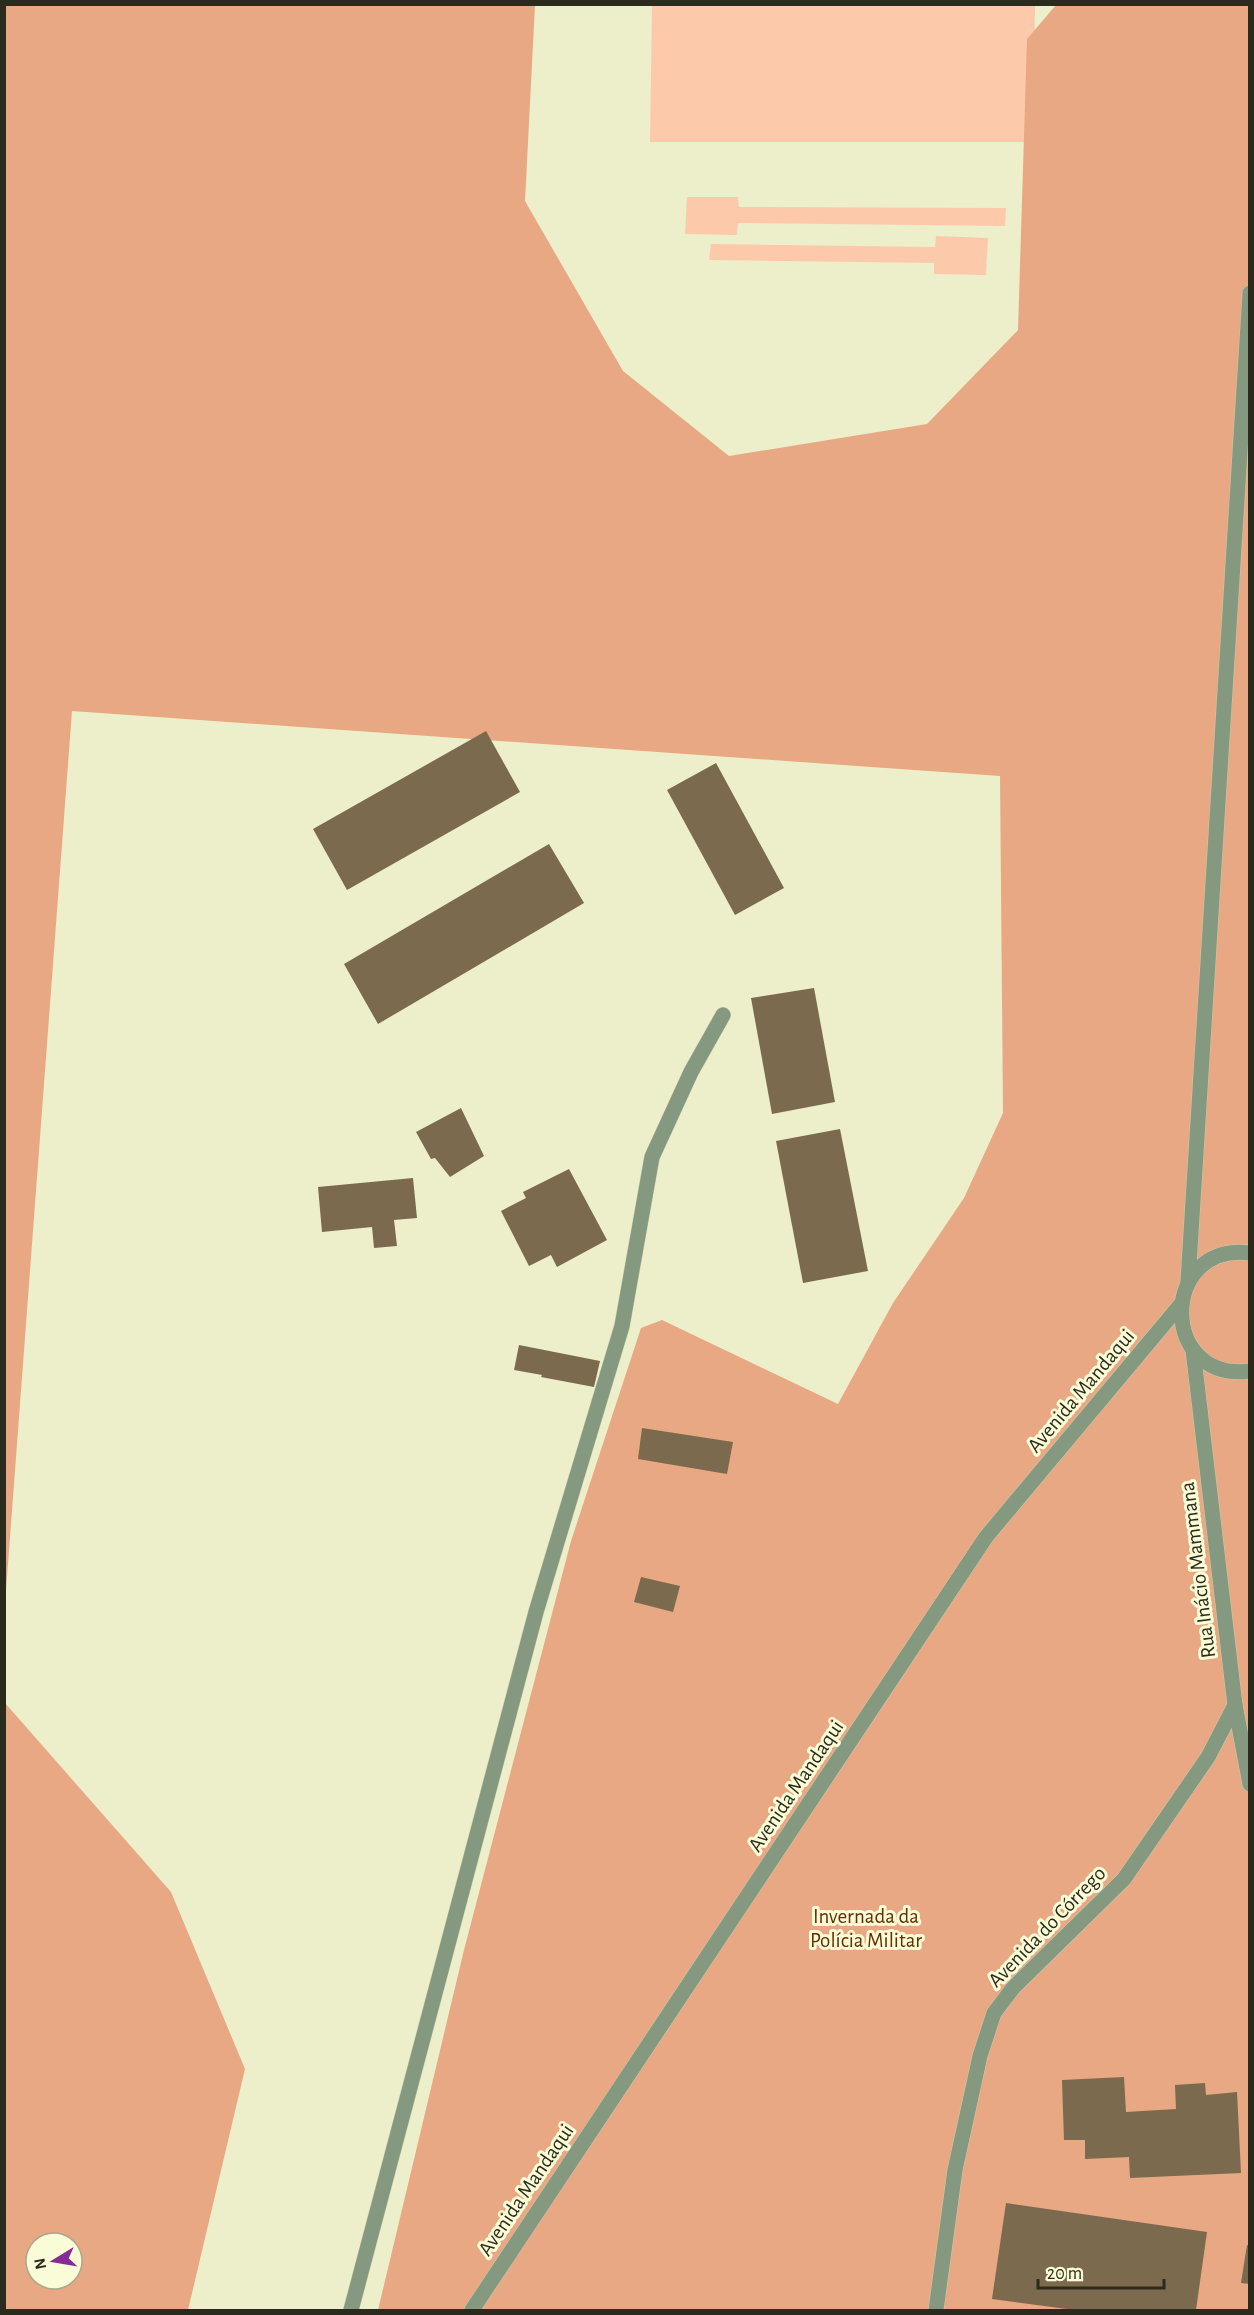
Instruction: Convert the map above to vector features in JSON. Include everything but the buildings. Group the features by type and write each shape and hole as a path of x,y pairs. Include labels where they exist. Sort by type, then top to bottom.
{"street":[{"name":"Rua Inácio Mammana","path":"1250,293 1188,1281 1181,1304 1182,1329 1193,1350 1235,1705 1250,1784"},
{"path":"351,2310 533,1623 582,1453 619,1336 652,1157 690,1072 723,1015"},
{"path":"1188,1281 1204,1264 1224,1254 1250,1252"},
{"name":"Avenida Mandaqui","path":"472,2310 986,1537 1181,1304"},
{"path":"1193,1350 1213,1366 1236,1373 1250,1371"},
{"name":"Avenida do Córrego","path":"936,2310 955,2170 980,2056 994,2013 1013,1988 1124,1879 1208,1757 1235,1705"}],"shaded area":[{"path":"652,5 1035,5 1033,142 650,142"},
{"path":"687,197 738,197 739,207 1006,208 1005,226 738,223 737,235 685,234"},
{"path":"936,236 988,238 986,275 934,274 934,263 709,260 711,244 935,247"}],"green space":[{"name":"Invernada da Polícia Militar","path":"5,5 535,5 525,201 623,371 729,456 927,424 1018,330 1027,39 1056,5 1249,5 1249,2310 378,2310 464,1950 571,1541 641,1328 662,1320 838,1404 893,1303 964,1198 1003,1113 1000,776 72,711 5,1604"},
{"path":"5,1703 171,1892 245,2069 188,2310 5,2310"}]}
